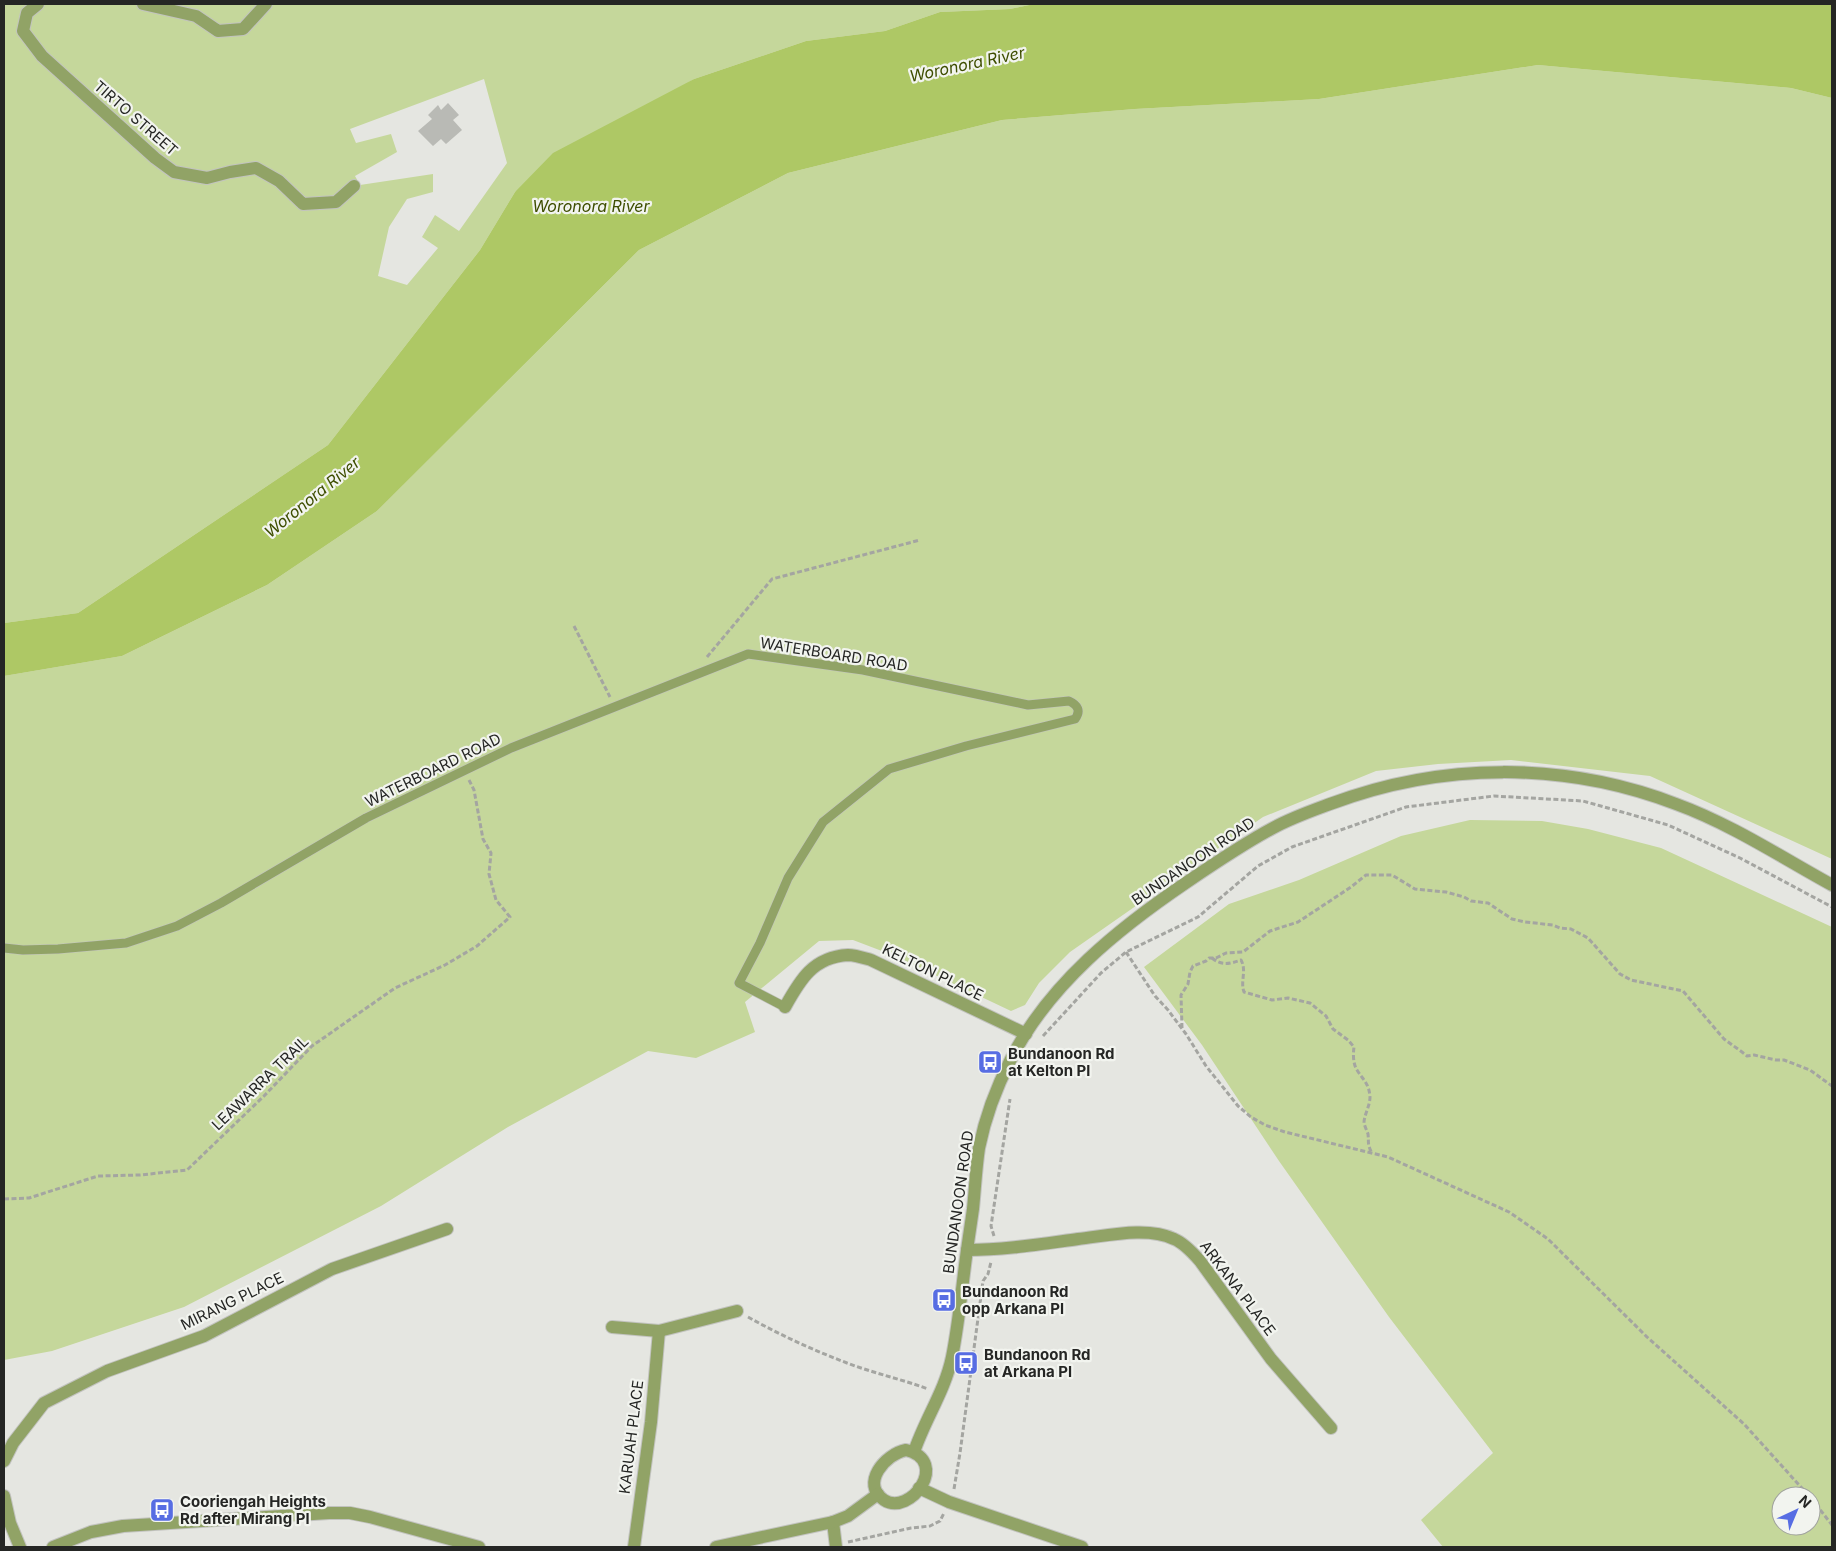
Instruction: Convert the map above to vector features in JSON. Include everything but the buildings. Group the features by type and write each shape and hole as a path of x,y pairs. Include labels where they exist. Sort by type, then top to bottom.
{"street":[{"name":"TIRTO STREET","path":"38,4 27,13 23,31 42,56 155,158 174,172 207,178 256,168 279,181 303,204 336,202 354,186"},
{"path":"143,4 196,16 218,31 242,29 266,4"},
{"name":"BUNDANOON ROAD","path":"914,1452 941,1395 952,1360 983,1132 1000,1082 1012,1057 1051,1000 1097,951 1145,911 1214,864 1275,827 1303,814 1380,787 1411,780 1471,772 1514,771 1594,780 1674,803 1708,817 1832,885"},
{"name":"KELTON PLACE","path":"785,1007 797,985 810,969 830,959 849,955 871,960 1026,1034"},
{"name":"MIRANG PLACE","path":"4,1461 13,1443 44,1403 107,1371 204,1336 332,1269 447,1229"},
{"name":"ARKANA PLACE","path":"967,1250 992,1250 1126,1233 1161,1235 1174,1239 1187,1248 1200,1261 1271,1359 1331,1428"},
{"path":"612,1327 659,1331 737,1311"},
{"name":"KARUAH PLACE","path":"634,1547 651,1422 659,1331"},
{"path":"906,1450 914,1452 920,1455 927,1467 925,1478 919,1488 912,1497 904,1502 893,1504 884,1500 878,1494 874,1483 880,1466 897,1452 906,1450"},
{"path":"919,1488 949,1502 1082,1547"},
{"path":"716,1547 833,1522 848,1516 878,1494"},
{"path":"4,1496 10,1523 20,1547"},
{"path":"52,1547 91,1532 123,1526 329,1513 350,1513 370,1517 479,1547"},
{"path":"833,1522 836,1546"}],"lane":[{"name":"WATERBOARD ROAD","path":"4,948 23,950 58,949 126,942 177,926 222,903 366,818 511,748 748,654 863,670 1028,705 1069,701 1074,703 1078,708 1078,714 1075,719 966,746 889,769 823,822 788,878 760,944 740,983 785,1007"}],"path":[{"path":"690,676 772,579 920,540"},
{"path":"574,626 614,706"},
{"name":"LEAWARRA TRAIL","path":"4,1199 29,1198 98,1176 140,1175 187,1170 264,1096 312,1046 395,988 445,965 477,946 510,917 496,900 489,874 491,853 483,839 474,790 464,771"},
{"path":"1039,1040 1101,973 1126,952 1198,916 1258,866 1292,847 1406,807 1494,796 1583,801 1668,826 1740,858 1832,907"},
{"path":"1182,1029 1181,994 1188,984 1193,966 1226,953 1243,952 1270,931 1298,922 1366,875 1392,875 1415,889 1446,892 1471,901 1488,904 1512,919 1571,929 1588,938 1620,974 1631,980 1683,990 1724,1039 1747,1056 1754,1055 1784,1060 1810,1070 1832,1086"},
{"path":"1126,952 1154,996 1168,1010 1206,1066 1238,1106 1251,1117 1265,1125 1285,1132 1388,1157 1509,1212 1548,1239 1647,1337 1744,1424 1802,1486"},
{"path":"1211,958 1227,964 1241,960 1244,969 1242,986 1244,992 1272,1000 1288,998 1310,1003 1326,1016 1333,1028 1354,1047 1353,1055 1357,1070 1367,1084 1370,1095 1370,1107 1364,1122 1368,1134 1368,1146 1372,1153"},
{"path":"836,1546 904,1529 930,1526 940,1521 949,1502 955,1486 983,1281 988,1274 992,1250 994,1235 991,1226 1010,1094"},
{"path":"737,1311 774,1332 847,1363 904,1380 941,1395"},
{"path":"1821,1510 1832,1524"}],"shaded area":[{"path":"4,4 1034,4 1010,9 940,12 885,31 806,41 694,79 515,192 480,250 328,445 78,613 4,623","holes":["484,79 507,163 459,231 435,215 422,237 438,248 407,285 378,276 389,227 407,199 433,192 433,174 360,185 355,176 397,152 391,134 356,143 350,129"]},
{"path":"1538,65 1791,88 1832,98 1832,859 1650,776 1511,760 1438,764 1376,771 1263,817 1070,952 1039,983 1025,1005 1011,1011 895,956 853,940 819,941 745,1002 755,1032 696,1058 648,1051 508,1127 381,1206 184,1307 52,1351 4,1360 4,676 122,656 267,585 377,511 639,250 788,173 1002,120 1135,109 1319,99"},
{"path":"1470,820 1542,821 1588,829 1661,848 1832,927 1832,1547 1443,1547 1421,1520 1493,1453 1389,1317 1279,1161 1202,1045 1144,967 1229,904 1299,880 1401,836"}],"water":[{"name":"Woronora River","path":"1034,4 1832,4 1832,98 1791,88 1538,65 1319,99 1135,109 1002,120 788,173 639,250 377,511 267,585 122,656 4,676 4,623 78,613 328,445 480,250 515,192 553,153 694,79 806,41 885,31 940,12 1010,9"}],"place":[{"name":"Bundanoon Rd at Kelton Pl","path":"990,1062"},
{"name":"Bundanoon Rd opp Arkana Pl","path":"944,1300"},
{"name":"Bundanoon Rd at Arkana Pl","path":"966,1363"},
{"name":"Cooriengah Heights Rd after Mirang Pl","path":"162,1510"}]}
